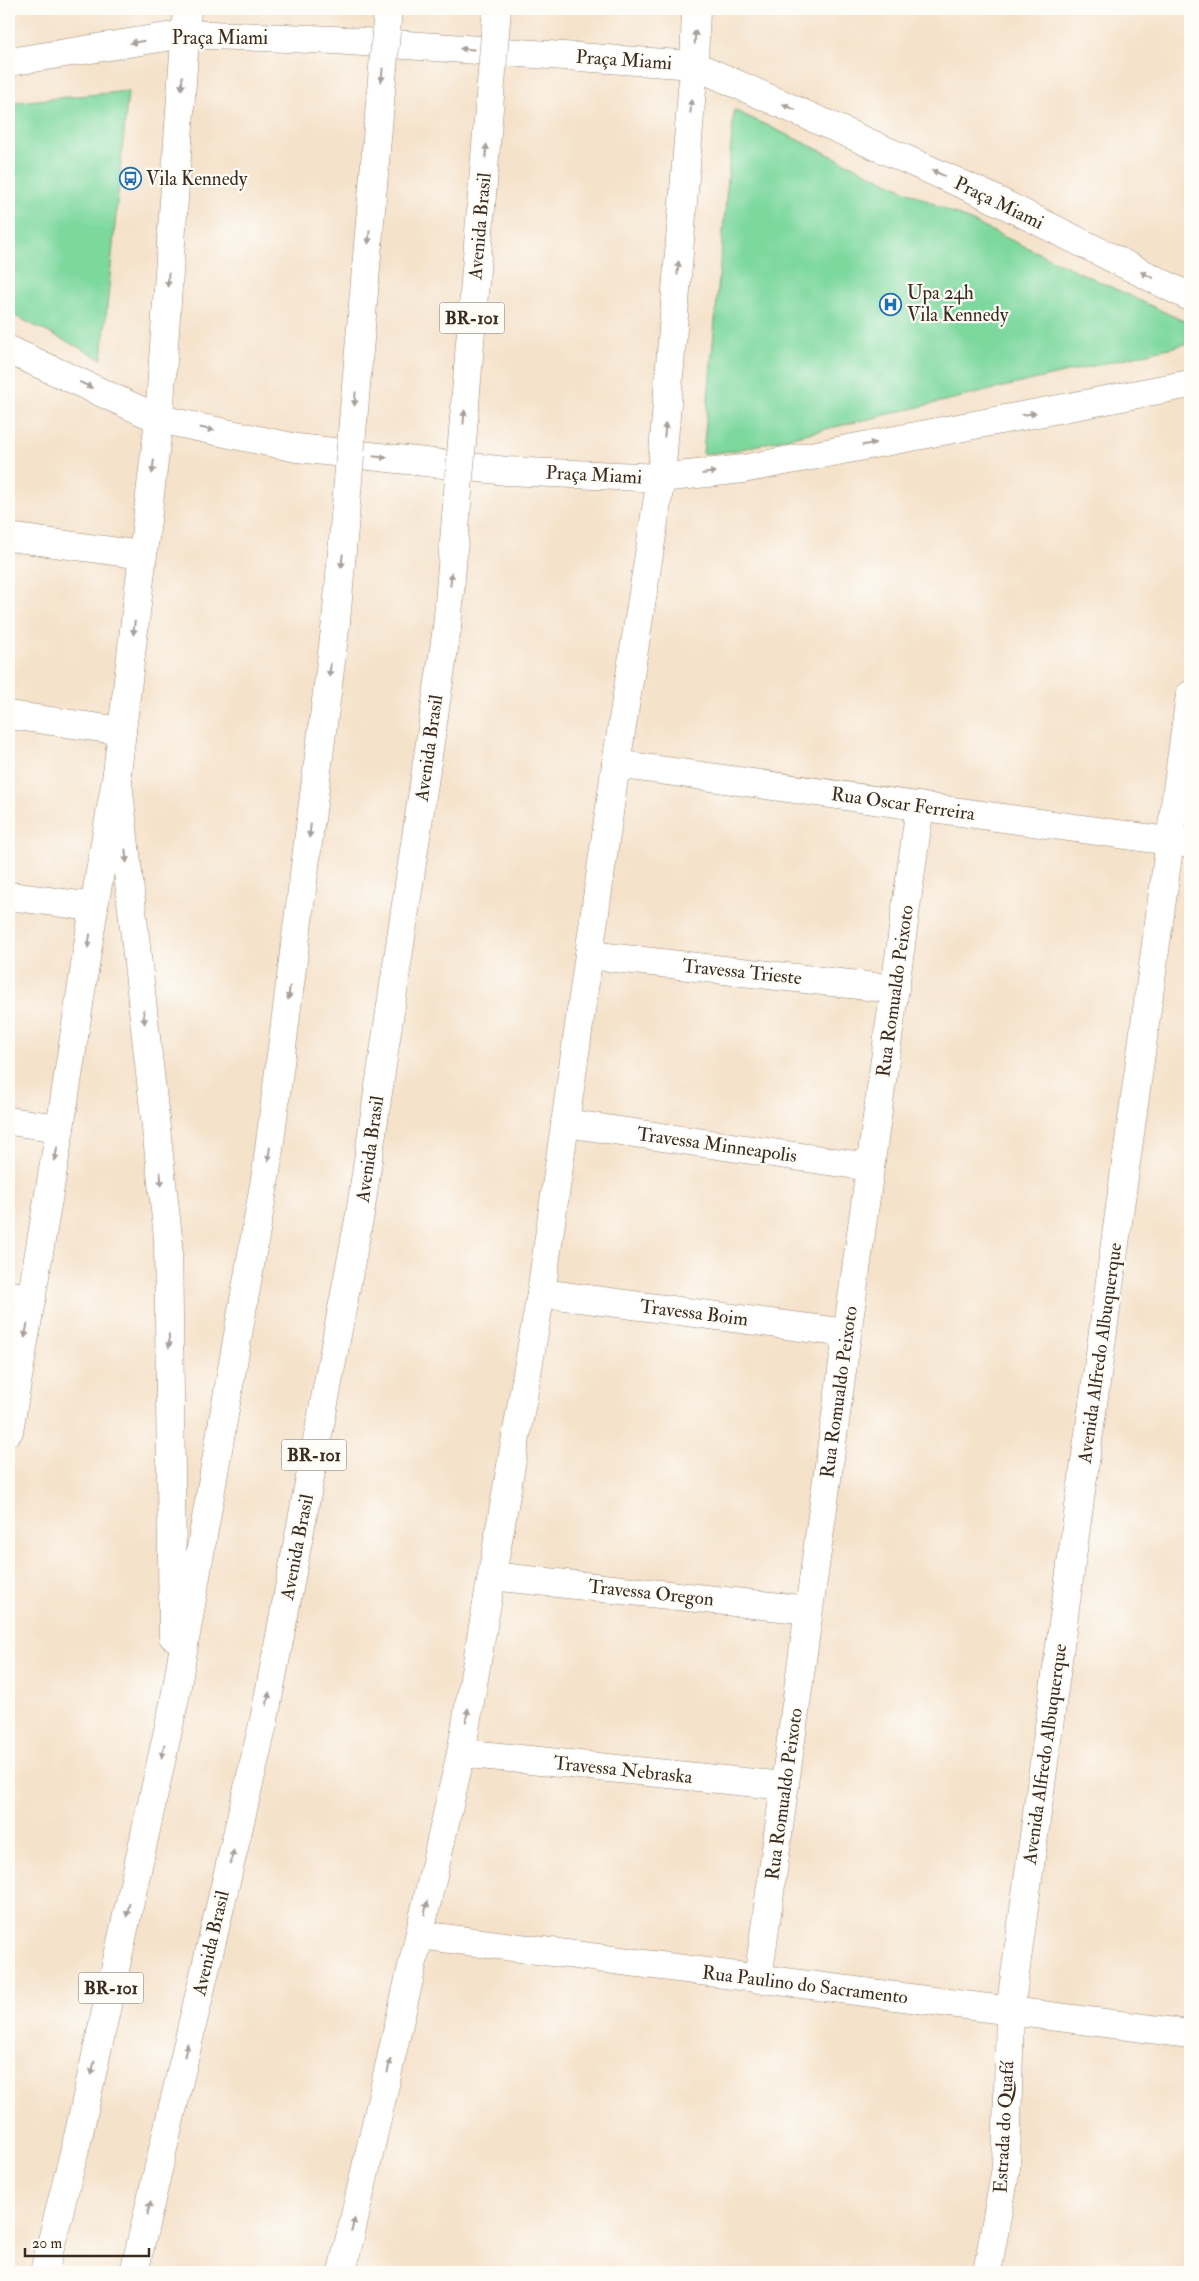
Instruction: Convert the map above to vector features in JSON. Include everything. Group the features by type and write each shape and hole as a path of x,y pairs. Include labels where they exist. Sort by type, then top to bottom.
{"main road":[{"name":"BR-101","path":"44,2272 78,2137 174,1704 266,1173 336,622 388,9"},
{"name":"Avenida Brasil","path":"134,2272 272,1681 360,1214 447,628 497,9"},
{"path":"342,2272 461,1753 541,1293 616,764 661,478 694,65 696,9"},
{"path":"9,1430 20,1296 60,1128 117,773 160,419 186,22"},
{"name":"Praça Miami","path":"9,62 186,22 334,40 694,65 984,194 1190,297"},
{"name":"Praça Miami","path":"9,350 160,419 297,448 507,471 661,478 743,469 1190,384"},
{"path":"9,537 142,555"},
{"name":"Avenida Alfredo Albuquerque","path":"1010,2011 1180,842 1190,694"},
{"path":"9,715 122,731"},
{"name":"Rua Oscar Ferreira","path":"616,764 1180,842"},
{"path":"117,773 168,1237 174,1704"},
{"name":"Rua Romualdo Peixoto","path":"758,1979 920,806"},
{"path":"9,896 94,907"},
{"name":"Travessa Trieste","path":"589,955 895,989"},
{"path":"9,1121 60,1128"},
{"name":"Travessa Minneapolis","path":"565,1122 870,1167"},
{"name":"Travessa Boim","path":"541,1293 847,1333"},
{"name":"Travessa Oregon","path":"492,1576 809,1610"},
{"name":"Travessa Nebraska","path":"461,1753 785,1786"},
{"name":"Rua Paulino do Sacramento","path":"420,1935 1190,2034"},
{"name":"Estrada do Quafá","path":"987,2272 1006,2168 1010,2011"}],"green space":[{"path":"128,91 102,359 9,313 9,103"},
{"path":"734,110 1190,324 1190,343 733,451 703,454"}],"place":[{"name":"Vila Kennedy","path":"130,179"},
{"name":"Upa 24h Vila Kennedy","path":"891,304"}]}
